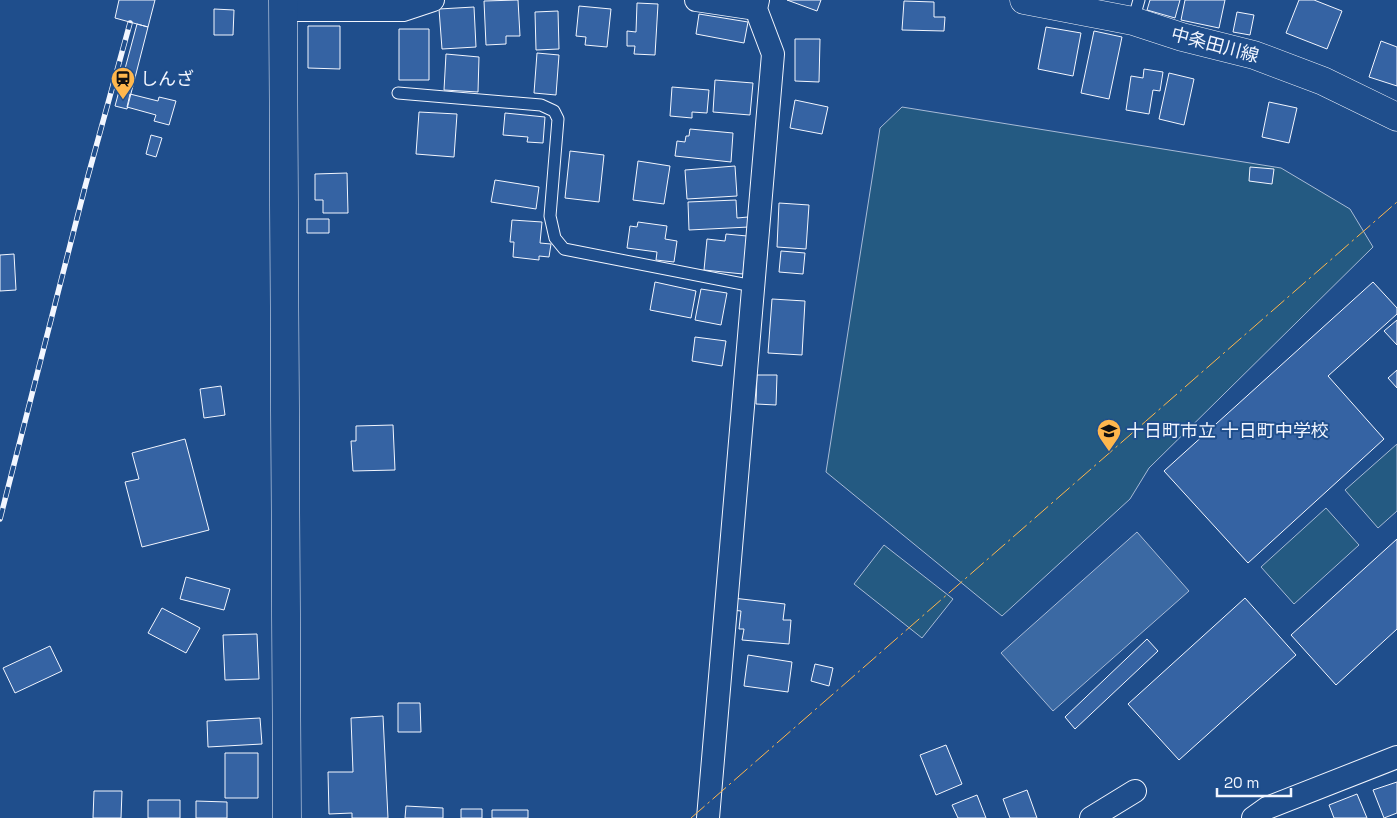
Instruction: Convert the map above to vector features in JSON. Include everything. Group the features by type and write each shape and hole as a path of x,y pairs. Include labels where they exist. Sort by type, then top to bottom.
{"street":[{"path":"287,818 283,5 403,10 434,0"},
{"path":"696,0 757,5 773,54 708,818"},
{"name":"中条田川線","path":"1024,0 1136,11 1182,37 1254,55 1323,81 1397,117"},
{"path":"1253,818 1267,808 1397,757"},
{"path":"1091,818 1135,791"}],"lane":[{"path":"398,93 541,105 554,111 558,120 550,216 555,238 564,249 752,286"}],"shaded area":[{"path":"902,107 1281,168 1350,209 1373,247 1149,468 1130,499 1002,616 826,472 880,128"},
{"path":"1397,444 1397,511 1378,528 1345,490"},
{"path":"1326,508 1359,545 1294,604 1261,567"},
{"path":"1137,532 1189,591 1053,711 1001,653"},
{"path":"884,545 953,599 922,638 854,584"}],"building":[{"path":"119,0 155,0 148,27 115,18"},
{"path":"518,0 520,36 506,36 506,44 486,45 484,1"},
{"path":"787,0 821,0 817,11"},
{"path":"1150,0 1180,0 1175,18 1147,10"},
{"path":"1185,0 1225,0 1219,28 1181,20"},
{"path":"1299,0 1314,0 1342,11 1327,49 1286,33"},
{"path":"904,1 934,2 934,17 945,17 944,31 902,30"},
{"path":"637,3 658,4 655,55 634,54 635,46 627,46 627,31 636,32"},
{"path":"579,6 611,9 607,47 585,45 586,37 576,36"},
{"path":"474,7 476,47 442,49 439,9"},
{"path":"214,9 234,10 233,35 214,35"},
{"path":"558,11 559,49 536,50 535,12"},
{"path":"1237,12 1254,15 1250,35 1233,32"},
{"path":"699,14 748,22 744,43 696,34"},
{"path":"137,24 148,27 127,109 115,106"},
{"path":"308,26 340,26 340,69 308,68"},
{"path":"1046,27 1081,33 1073,76 1038,69"},
{"path":"399,29 429,29 429,80 399,80"},
{"path":"1094,31 1122,37 1109,99 1081,93"},
{"path":"795,39 820,39 819,82 795,81"},
{"path":"1381,41 1397,47 1397,86 1369,77"},
{"path":"537,53 559,55 556,95 534,93"},
{"path":"446,54 479,57 478,92 444,90"},
{"path":"1144,69 1163,72 1160,91 1153,90 1149,114 1126,110 1131,76 1143,78"},
{"path":"1169,73 1194,79 1184,125 1159,119"},
{"path":"715,80 753,83 750,115 713,112"},
{"path":"672,87 709,90 707,113 692,112 692,118 670,116"},
{"path":"130,94 158,101 159,97 176,101 169,125 154,121 156,115 127,107"},
{"path":"795,100 828,107 822,134 790,128"},
{"path":"1269,102 1297,108 1289,143 1262,137"},
{"path":"419,112 457,114 454,157 416,154"},
{"path":"505,113 545,117 543,143 527,142 528,137 503,135"},
{"path":"690,129 733,133 731,162 675,156 677,141 685,142 686,136 689,136"},
{"path":"151,135 162,138 156,157 146,154"},
{"path":"570,151 604,155 599,202 565,198"},
{"path":"638,161 670,166 664,204 633,200"},
{"path":"735,166 737,196 687,199 685,170"},
{"path":"1250,167 1274,169 1272,184 1249,181"},
{"path":"347,173 348,213 323,213 323,200 315,200 315,174"},
{"path":"495,180 539,187 536,209 491,202"},
{"path":"736,200 737,218 748,217 749,227 689,230 688,202"},
{"path":"779,203 809,205 806,249 777,247"},
{"path":"307,219 329,219 329,233 307,233"},
{"path":"512,220 542,222 540,243 551,244 549,257 539,256 539,260 513,257 514,242 510,242"},
{"path":"638,222 667,226 665,239 677,241 674,262 656,260 657,252 627,248 630,226 637,227"},
{"path":"726,234 747,236 743,274 704,270 707,239 725,241"},
{"path":"781,251 805,253 803,274 779,272"},
{"path":"14,254 16,290 0,291 0,255"},
{"path":"655,282 696,291 691,318 650,310"},
{"path":"1373,282 1397,308 1397,314 1328,376 1384,439 1248,563 1164,471"},
{"path":"701,289 727,293 721,325 695,320"},
{"path":"772,299 805,301 802,355 768,353"},
{"path":"1397,320 1397,345 1384,331"},
{"path":"695,337 726,341 722,366 692,361"},
{"path":"1397,370 1397,388 1388,378"},
{"path":"757,375 777,375 776,405 756,404"},
{"path":"221,386 225,415 204,418 200,389"},
{"path":"393,425 395,470 353,471 351,441 356,441 356,426"},
{"path":"185,439 209,530 142,547 125,482 139,479 132,453"},
{"path":"1397,539 1397,629 1336,685 1291,635"},
{"path":"186,577 230,589 224,610 180,599"},
{"path":"733,598 785,604 783,620 791,620 789,644 742,640 744,629 739,629 741,611 732,610"},
{"path":"1245,598 1296,655 1179,760 1128,704"},
{"path":"162,608 200,628 186,653 148,633"},
{"path":"257,634 259,679 225,680 223,635"},
{"path":"1147,639 1158,651 1075,729 1065,717"},
{"path":"50,646 62,671 15,693 3,668"},
{"path":"748,655 792,662 788,692 744,686"},
{"path":"815,664 833,668 829,686 811,681"},
{"path":"398,703 420,703 421,732 398,732"},
{"path":"383,716 388,818 352,818 352,813 329,814 328,772 353,772 351,718"},
{"path":"260,718 262,744 208,747 207,721"},
{"path":"946,745 962,784 936,795 920,755"},
{"path":"225,753 258,753 258,798 225,798"},
{"path":"1397,782 1397,813 1384,818 1373,790"},
{"path":"1027,790 1037,818 1010,818 1003,799"},
{"path":"94,791 122,791 121,818 93,818"},
{"path":"1357,794 1367,818 1334,818 1329,805"},
{"path":"977,795 986,818 958,818 952,805"},
{"path":"148,800 180,800 180,818 148,818"},
{"path":"196,801 227,802 227,818 196,818"},
{"path":"406,806 443,808 443,818 405,818"},
{"path":"461,809 482,809 482,818 461,818"},
{"path":"492,810 528,810 528,818 492,818"}],"railway":[{"path":"0,519 85,187 130,23"}],"power":[{"path":"691,818 1397,202"}],"place":[{"name":"しんざ","path":"123,100"},
{"name":"十日町市立 十日町中学校","path":"1109,452"}]}
